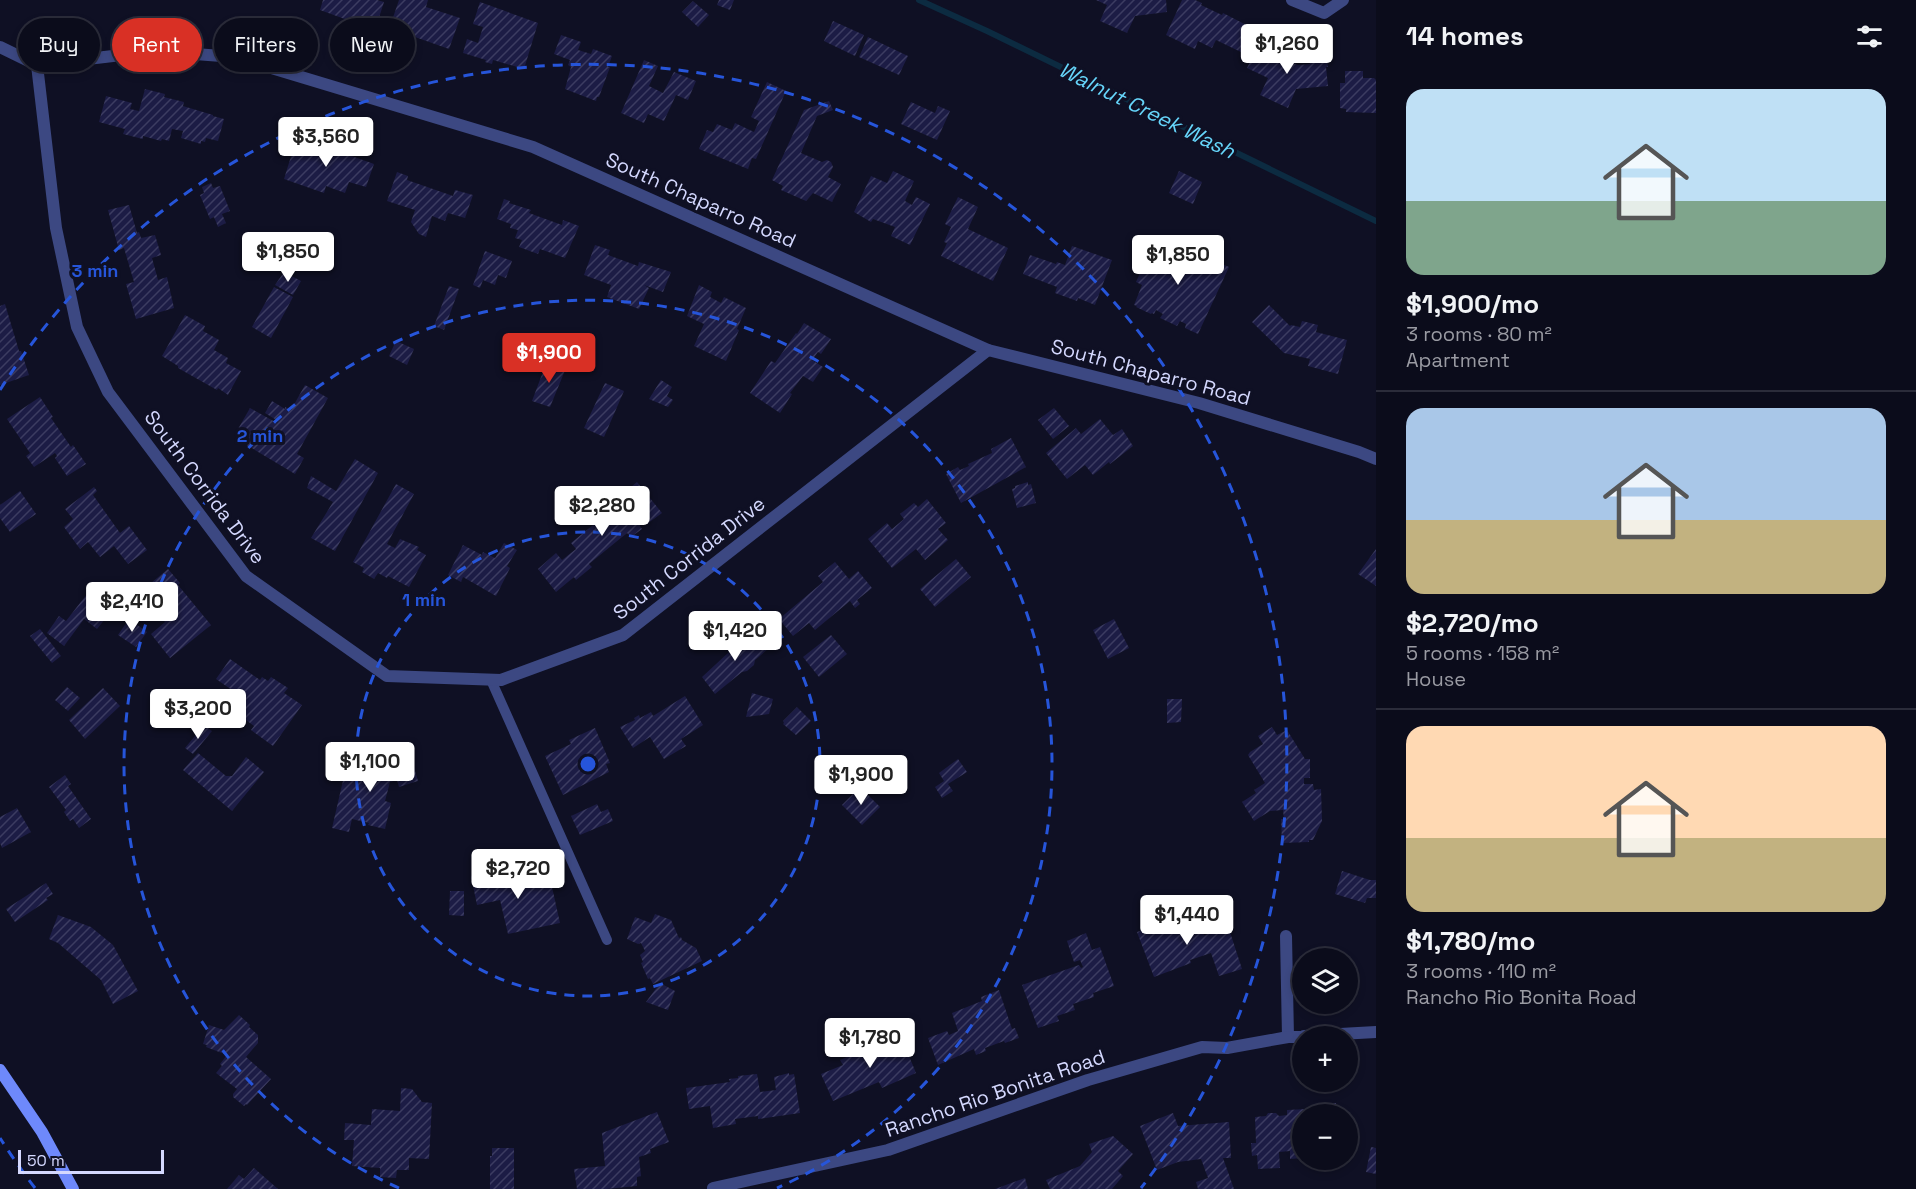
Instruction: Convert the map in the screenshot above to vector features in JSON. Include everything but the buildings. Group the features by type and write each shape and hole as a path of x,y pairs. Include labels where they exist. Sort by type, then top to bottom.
{"street":[{"path":"1292,0 1324,13 1343,0"},
{"path":"0,47 18,55"},
{"name":"South Chaparro Road","path":"100,57 154,51 235,57 533,147 988,350 1199,403 1376,459"},
{"name":"South Corrida Drive","path":"39,72 56,228 77,327 108,392 246,576 387,676 501,680 623,635 988,350"},
{"path":"1286,936 1288,1037"},
{"name":"Rancho Rio Bonita Road","path":"1358,1033 1376,1032"},
{"name":"Rancho Rio Bonita Road","path":"713,1188 888,1150 1088,1080 1202,1047 1227,1048 1292,1037"},
{"path":"0,1070 42,1132 74,1189"}],"lane":[{"path":"491,680 607,940"}],"waterway":[{"name":"Walnut Creek Wash","path":"919,0 1376,221"}]}
